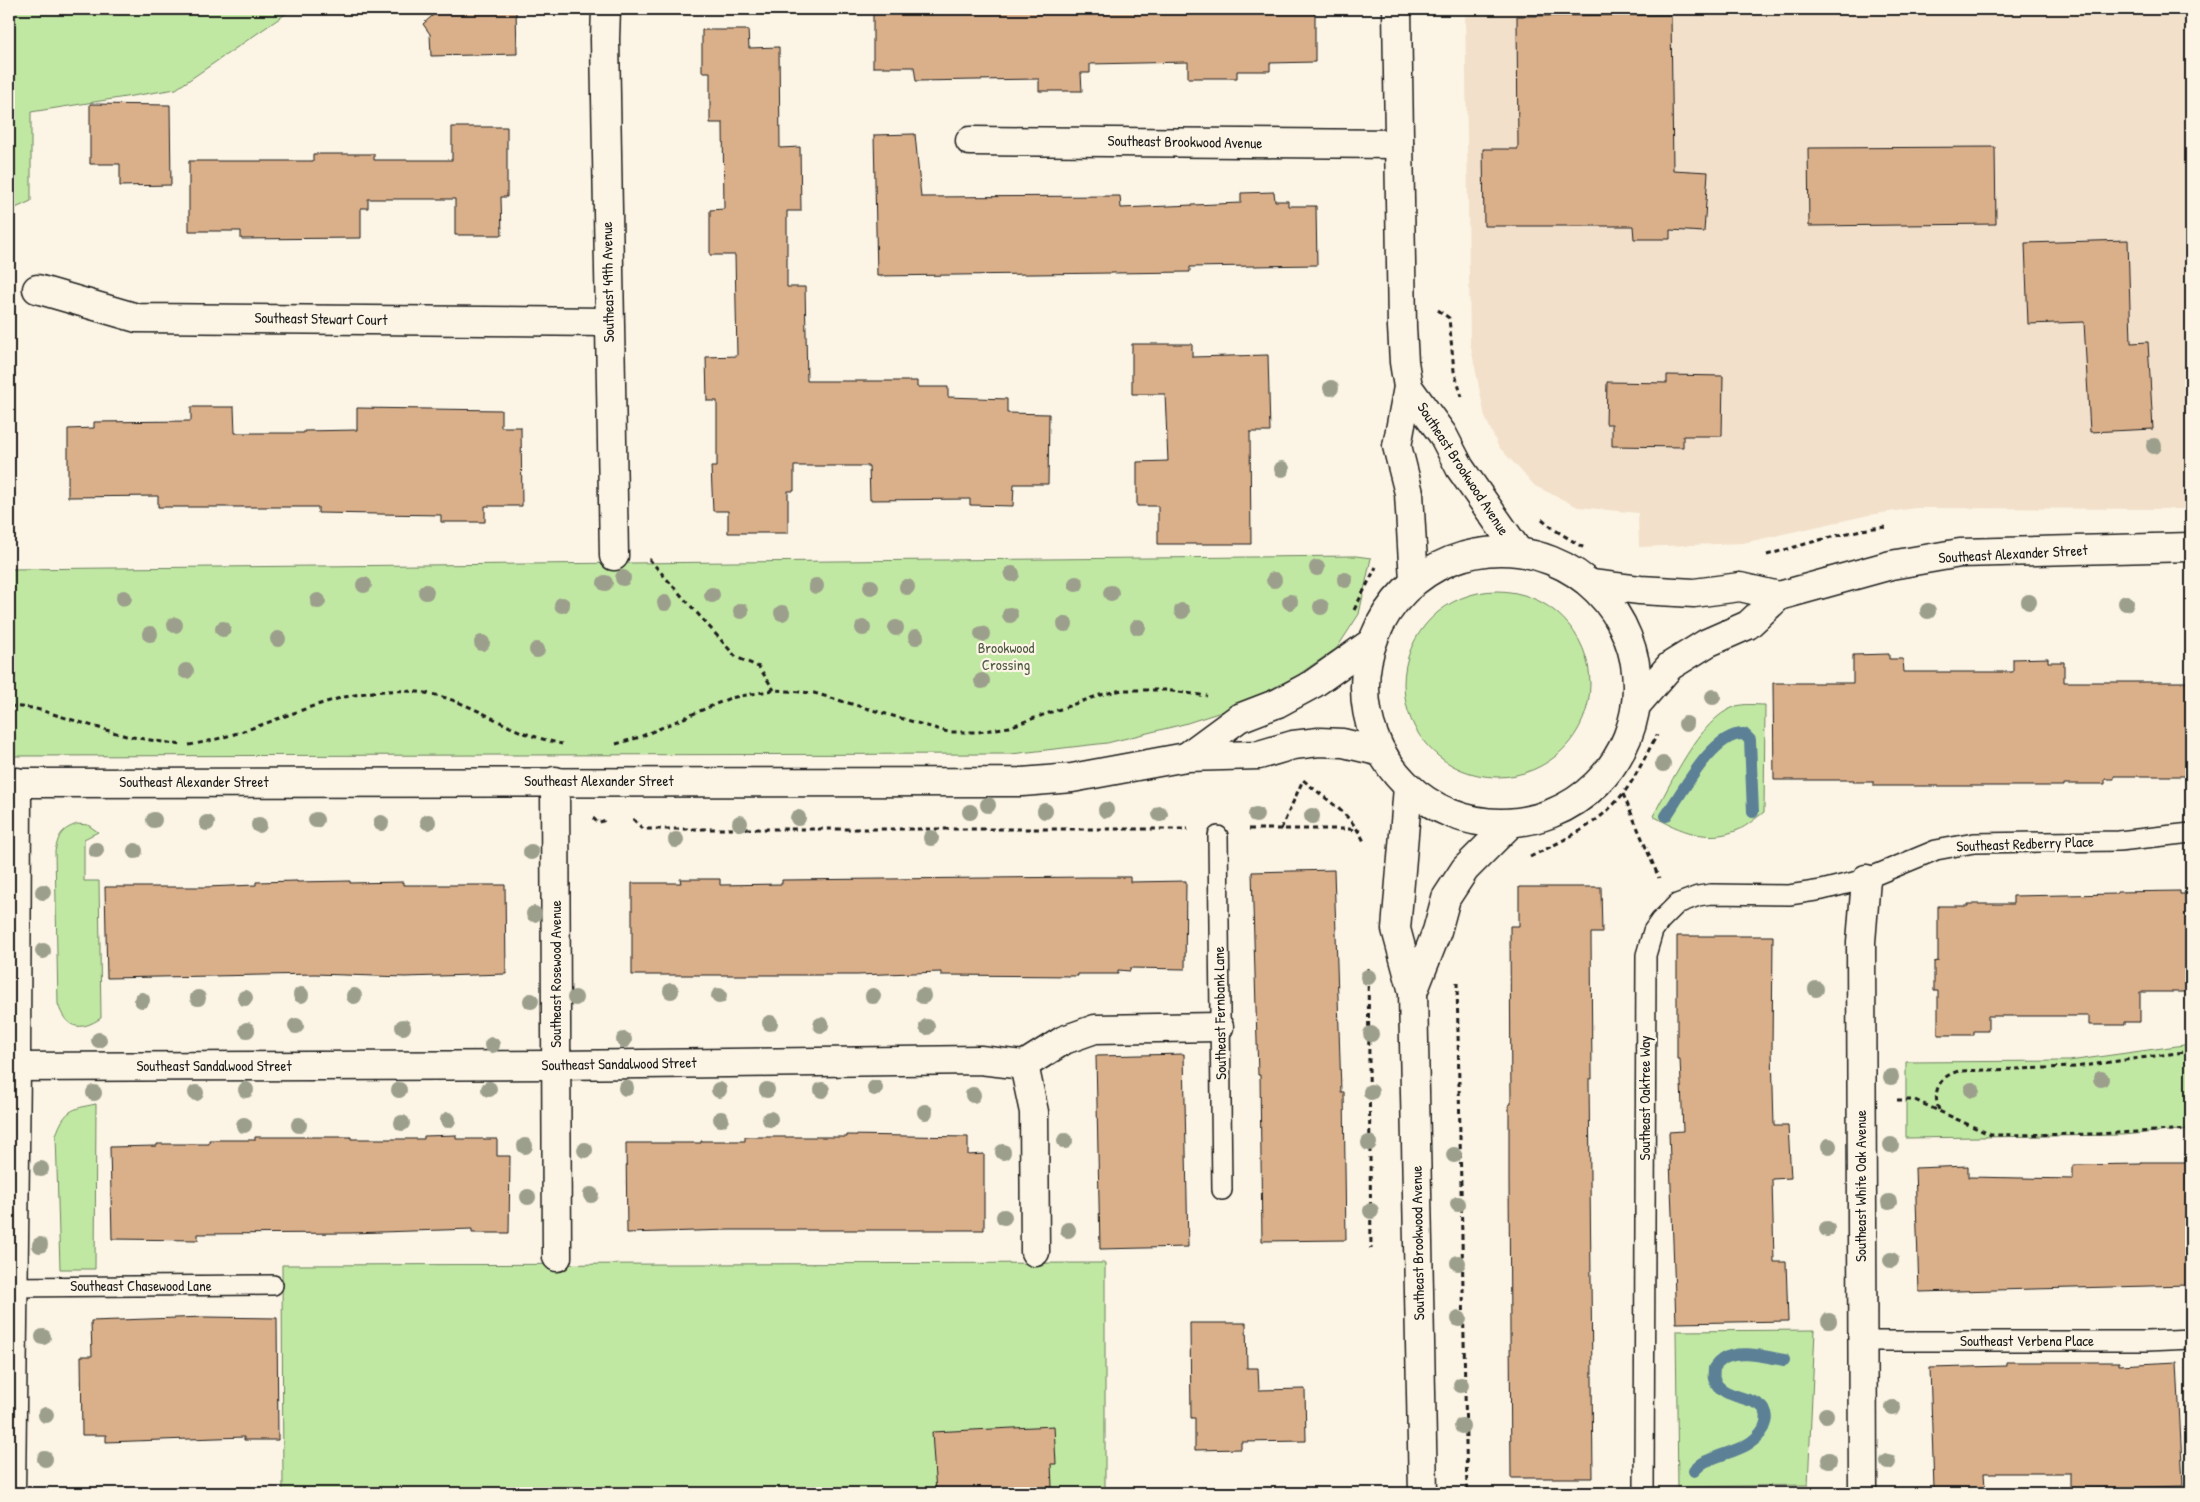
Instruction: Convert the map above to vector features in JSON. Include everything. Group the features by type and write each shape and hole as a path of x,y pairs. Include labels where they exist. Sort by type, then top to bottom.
{"street":[{"name":"Southeast 49th Avenue","path":"606,9 608,322 614,552"},
{"name":"Southeast Brookwood Avenue","path":"1397,9 1404,362 1408,387 1397,446 1409,493 1414,581"},
{"name":"Southeast Brookwood Avenue","path":"970,140 1400,144"},
{"name":"Southeast Stewart Court","path":"37,288 137,318 608,322"},
{"name":"Southeast Brookwood Avenue","path":"1408,387 1443,434 1460,468 1518,551"},
{"name":"Southeast Alexander Street","path":"1637,704 1670,666 1707,643 1748,625 1779,596 1891,564 1960,553 2191,547"},
{"path":"1518,551 1556,562 1591,584 1613,608 1627,637 1637,671 1637,704 1629,736 1616,760 1600,781 1576,801 1555,812 1511,823 1485,822 1436,807 1408,787 1381,752 1369,725 1365,672 1371,643 1387,610 1414,581 1444,563 1475,554 1518,551"},
{"name":"Southeast Alexander Street","path":"1591,584 1640,590 1694,593 1740,587 1779,596"},
{"name":"Southeast Alexander Street","path":"1186,757 1239,718 1278,703 1313,684 1371,643"},
{"name":"Southeast Alexander Street","path":"13,782 1022,782 1072,778 1186,757 1259,755 1293,745 1319,742 1342,743 1381,752"},
{"name":"Southeast Rosewood Avenue","path":"556,781 557,1257"},
{"path":"12,1493 13,782"},
{"name":"Southeast Brookwood Avenue","path":"1408,787 1396,929 1413,992 1423,1493"},
{"name":"Southeast Brookwood Avenue","path":"1413,992 1437,931 1446,898 1465,869 1511,823"},
{"name":"Southeast White Oak Avenue","path":"1863,1493 1861,942 1866,879"},
{"path":"1035,1252 1034,1112 1024,1065 1064,1040 1095,1029 1220,1027"},
{"name":"Southeast Sandalwood Street","path":"13,1067 557,1065 980,1060 1024,1065"}],"lane":[{"name":"Southeast Redberry Place","path":"1866,879 1936,850 1974,843 2120,841 2191,833"},
{"name":"Southeast Fernbank Lane","path":"1218,836 1222,1190"},
{"name":"Southeast Oaktree Way","path":"1644,1493 1646,955 1653,931 1671,909 1686,899 1698,896 1711,894 1789,894 1822,890 1866,879"},
{"name":"Southeast Chasewood Lane","path":"11,1287 273,1285"},
{"name":"Southeast Verbena Place","path":"1862,1341 2147,1341 2191,1339"}],"path":[{"path":"1402,280 1449,318 1454,371 1463,398"},
{"path":"1540,517 1555,530 1588,550"},
{"path":"614,552 646,555 736,656 759,667 774,690"},
{"path":"1351,614 1377,566"},
{"path":"9,706 33,708 126,736 156,742 187,745 217,740 245,732 330,700 367,692 406,690 458,702 539,739 567,745"},
{"path":"612,745 640,738 730,698 774,690 814,693 948,732 978,732 1009,727 1100,695 1122,690 1166,690 1211,697"},
{"path":"1281,829 1303,780 1349,817 1360,831 1366,847"},
{"path":"556,781 598,823 611,818"},
{"path":"1530,857 1589,826 1623,794 1671,909"},
{"path":"625,818 633,819 643,829 1198,829"},
{"path":"1245,829 1349,829 1360,831"},
{"path":"1368,963 1371,1249"},
{"path":"1457,978 1467,1493"},
{"path":"1940,1111 1936,1099 1938,1083 1945,1077 1959,1071 2075,1067 2191,1051"},
{"path":"1861,1100 1915,1100 1990,1134 2098,1134 2191,1129"}],"shaded area":[{"path":"1465,9 2191,9 2191,509 1915,508 1869,515 1743,543 1639,547 1638,513 1578,507 1535,486 1498,446 1485,417 1470,343"}],"green space":[{"path":"9,9 293,9 176,89 31,112 31,201 9,211"},
{"name":"Brookwood Crossing","path":"1356,556 1371,558 1359,614 1337,648 1298,675 1237,707 1184,724 1107,743 1011,754 9,756 9,569"},
{"path":"1497,591 1533,598 1563,618 1583,648 1590,684 1583,720 1563,750 1533,770 1497,777 1461,770 1431,750 1411,720 1404,684 1411,648 1431,618 1461,598"},
{"path":"1765,705 1764,812 1738,830 1727,834 1715,835 1694,834 1653,816 1687,754 1709,725 1721,714 1734,707"},
{"path":"77,824 88,825 98,832 84,839 84,881 99,881 101,1018 87,1025 80,1026 75,1026 65,1019 58,1004 55,851 62,833 67,828"},
{"path":"2191,1044 2191,1129 2122,1135 1906,1138 1906,1062 2069,1061"},
{"path":"96,1104 95,1269 60,1269 56,1135 63,1120 70,1112 80,1107"},
{"path":"1105,1263 1105,1493 283,1493 282,1265"},
{"path":"1815,1330 1808,1485 1678,1487 1676,1331"}],"building":[{"path":"440,9 516,9 517,54 431,56 430,34 423,24"},
{"path":"873,9 1315,9 1315,62 1270,63 1270,71 1237,71 1237,78 1188,78 1188,62 1090,64 1090,73 1081,73 1082,91 1039,91 1039,79 916,81 914,67 873,67"},
{"path":"1671,15 1673,170 1708,172 1704,232 1670,230 1670,239 1634,239 1633,226 1484,226 1483,149 1518,149 1517,16"},
{"path":"702,30 748,30 749,48 779,47 780,148 800,147 801,211 787,211 787,287 805,287 807,381 917,381 917,387 948,387 948,397 1007,399 1007,413 1049,414 1048,484 1014,484 1013,506 970,505 970,499 870,500 869,466 794,466 794,491 788,491 788,533 728,533 728,511 713,511 711,467 717,467 717,401 707,401 706,357 737,356 735,255 710,255 710,210 724,209 723,123 710,123 710,72 702,72"},
{"path":"90,104 170,105 171,185 120,186 120,164 90,164"},
{"path":"452,127 507,127 507,197 501,197 502,235 455,235 455,199 368,199 368,208 361,208 361,238 241,239 241,231 189,231 189,161 313,161 313,154 374,154 374,160 452,160"},
{"path":"915,134 921,197 1120,196 1121,208 1241,203 1241,193 1274,192 1275,201 1288,201 1288,206 1316,206 1317,265 1190,267 1190,272 877,276 874,135"},
{"path":"1995,147 1996,224 1809,226 1808,148"},
{"path":"2128,240 2131,343 2148,342 2153,429 2090,432 2084,322 2028,324 2025,243"},
{"path":"1132,344 1192,344 1192,357 1268,355 1270,432 1250,432 1251,544 1158,544 1158,506 1137,506 1137,462 1168,461 1165,394 1132,394"},
{"path":"1667,375 1723,376 1722,436 1683,436 1683,447 1612,446 1612,424 1606,424 1607,382 1667,383"},
{"path":"191,407 234,407 235,433 304,433 304,431 357,430 357,408 501,410 501,427 521,427 522,506 485,506 485,522 441,522 441,515 318,513 318,507 158,507 158,496 68,497 68,429 94,428 94,422 191,421"},
{"path":"1889,654 1889,659 1903,659 1904,672 2013,672 2013,659 2048,658 2048,662 2064,662 2064,682 2191,682 2191,776 2114,776 2114,779 2105,779 2105,784 2064,784 2064,786 1874,786 1874,782 1854,782 1854,780 1774,780 1773,683 1853,683 1853,655"},
{"path":"1334,870 1341,1092 1344,1092 1346,1240 1262,1241 1260,1075 1258,1075 1252,872"},
{"path":"1130,877 1130,882 1186,881 1185,969 1130,968 1130,971 1118,970 1118,974 1078,974 1078,976 941,975 941,972 857,975 632,975 632,883 681,883 680,879 720,879 720,885 782,884 782,880"},
{"path":"256,882 403,882 403,885 505,885 506,974 405,977 315,974 107,978 105,887 206,887 256,885"},
{"path":"1519,887 1601,887 1602,933 1591,933 1592,1079 1589,1079 1593,1478 1511,1478 1510,926 1519,926"},
{"path":"2180,891 2180,894 2191,894 2191,992 2140,992 2140,1022 2125,1022 2125,1025 2089,1025 2089,1016 1988,1016 1988,1031 1974,1031 1974,1035 1938,1035 1938,991 1934,991 1934,962 1938,961 1938,906 2013,904 2013,896"},
{"path":"1677,936 1773,936 1772,1050 1774,1126 1788,1126 1791,1178 1772,1179 1774,1262 1786,1262 1788,1321 1676,1323 1669,1132 1683,1131 1680,1059 1677,1059"},
{"path":"1184,1054 1188,1247 1100,1249 1096,1056"},
{"path":"456,1135 456,1139 497,1139 497,1156 510,1156 509,1233 472,1233 472,1229 351,1233 198,1234 198,1240 112,1239 110,1147 157,1146 157,1144 209,1144 209,1140 255,1140 255,1137 424,1139 424,1136"},
{"path":"847,1135 968,1137 968,1155 984,1154 984,1230 730,1230 627,1233 626,1143 701,1143 701,1141 745,1141 745,1137 847,1137"},
{"path":"2141,1162 2187,1162 2188,1285 1919,1292 1915,1168 1968,1166 1968,1177 2073,1179 2073,1165 2141,1164"},
{"path":"205,1317 277,1318 278,1440 244,1440 244,1437 106,1442 106,1435 82,1435 81,1356 92,1356 91,1321"},
{"path":"1190,1323 1246,1323 1247,1368 1258,1368 1259,1390 1305,1389 1306,1441 1241,1442 1241,1449 1195,1450 1195,1418 1191,1418"},
{"path":"2006,1362 2119,1362 2119,1365 2177,1362 2183,1486 2070,1489 2070,1473 1984,1473 1985,1488 1934,1489 1930,1368 2006,1366"},
{"path":"1054,1426 1056,1464 1051,1464 1052,1487 936,1493 932,1432"}],"waterway":[{"path":"1666,816 1699,766 1710,753 1732,736 1744,734 1750,740 1753,812"},
{"path":"1694,1471 1704,1462 1753,1441 1764,1428 1767,1417 1763,1407 1757,1403 1732,1395 1718,1386 1714,1378 1714,1368 1723,1359 1745,1354 1784,1360"}]}
